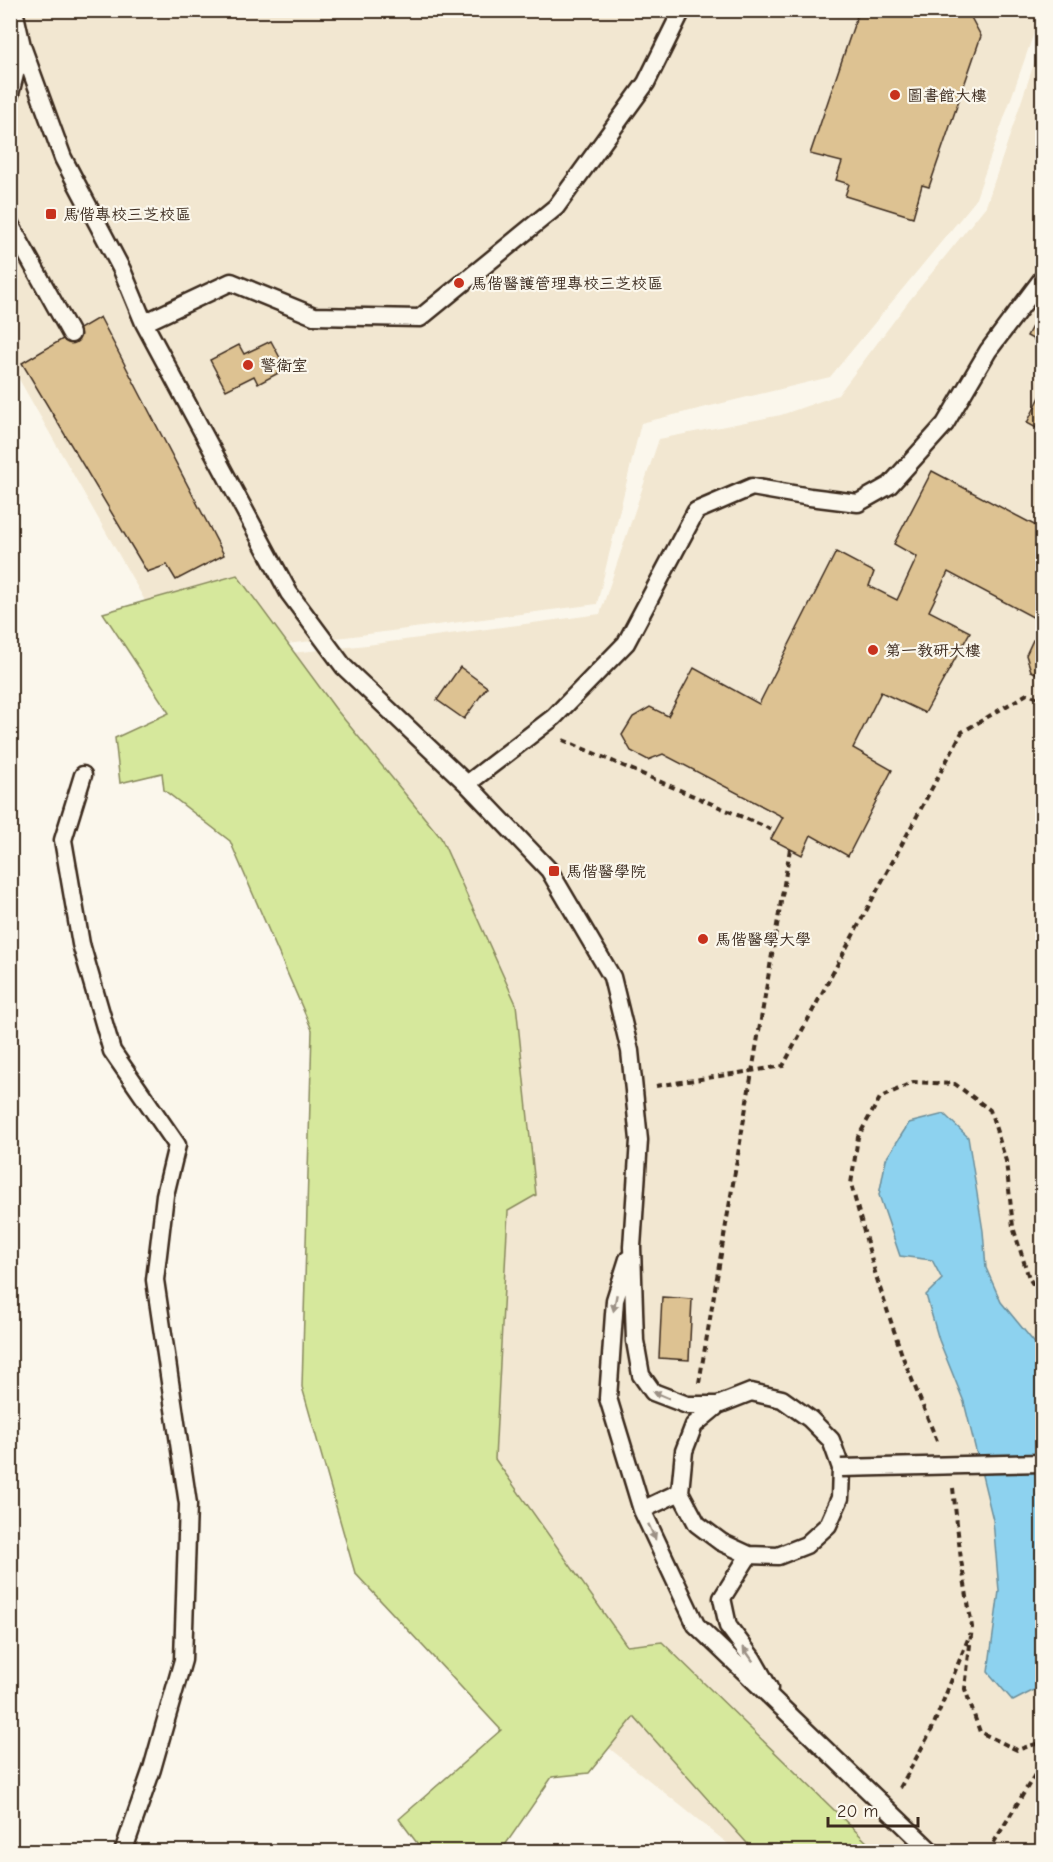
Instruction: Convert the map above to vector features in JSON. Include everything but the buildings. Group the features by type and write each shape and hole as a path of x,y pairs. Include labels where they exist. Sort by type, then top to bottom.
{"lane":[{"path":"14,10 22,46 63,158 122,270 144,323 289,593 344,667 467,784 549,870 612,977 630,1051 639,1140 632,1247 634,1341 640,1375 653,1392 687,1405 718,1405"},
{"path":"144,323 231,282 314,316 420,318 556,207 646,83 682,10"},
{"path":"10,94 22,46"},
{"path":"10,224 70,334"},
{"path":"467,784 554,717 626,643 696,511 752,487 858,503 890,485 945,424 988,351 1042,279"},
{"path":"83,775 63,840 81,944 112,1051 177,1145 165,1195 155,1280 188,1504 183,1660 152,1769 123,1851"},
{"path":"632,1247 615,1300 608,1398 642,1510 696,1625 932,1851"},
{"path":"751,1392 782,1399 810,1419 831,1440 841,1468 840,1498 828,1525 806,1545 778,1556 749,1555 721,1542 697,1524 680,1492 684,1451 694,1425 718,1405 751,1392"},
{"path":"841,1468 1042,1463"},
{"path":"642,1510 680,1492"},
{"path":"749,1555 722,1598 728,1626 752,1658 778,1704"}],"path":[{"path":"634,1089 783,1066 962,732 1028,694 1042,699"},
{"path":"538,729 775,831"},
{"path":"695,1405 790,849"},
{"path":"938,1443 902,1355 876,1276 851,1184 858,1137 880,1098 913,1082 955,1084 990,1110 1006,1161 1013,1227 1029,1278 1042,1298"},
{"path":"952,1487 972,1627 965,1689 980,1732 1017,1750 1042,1742"},
{"path":"888,1809 932,1729 972,1627"},
{"path":"988,1851 1042,1763"}],"shaded area":[{"name":"馬偕醫護管理專校三芝校區","path":"1042,10 975,201 830,377 641,423 597,604 177,657 11,365 10,11"},
{"name":"馬偕醫學大學","path":"1042,40 1042,1851 737,1851 563,1711 384,1527 400,1047 216,661 367,645 600,614 659,439 781,415 838,395 909,301 986,206"}],"green space":[{"path":"237,575 335,708 441,838 516,1004 536,1195 508,1211 495,1459 627,1646 662,1642 876,1851 754,1851 634,1717 589,1773 552,1777 501,1851 423,1851 399,1819 501,1730 355,1573 302,1387 312,1030 230,841 164,790 162,773 120,783 115,738 169,713 103,613"}],"water":[{"path":"944,1114 968,1137 983,1231 986,1268 1001,1302 1042,1352 1042,1686 1013,1701 988,1672 999,1591 993,1520 964,1402 939,1340 926,1295 942,1279 932,1260 900,1256 879,1195 886,1159 909,1123"}],"place":[{"name":"圖書館大樓","path":"895,95"},
{"name":"馬偕專校三芝校區","path":"51,214"},
{"name":"馬偕醫護管理專校三芝校區","path":"459,283"},
{"name":"警衛室","path":"248,365"},
{"name":"第一教研大樓","path":"873,650"},
{"name":"馬偕醫學院","path":"554,871"},
{"name":"馬偕醫學大學","path":"703,939"}]}
